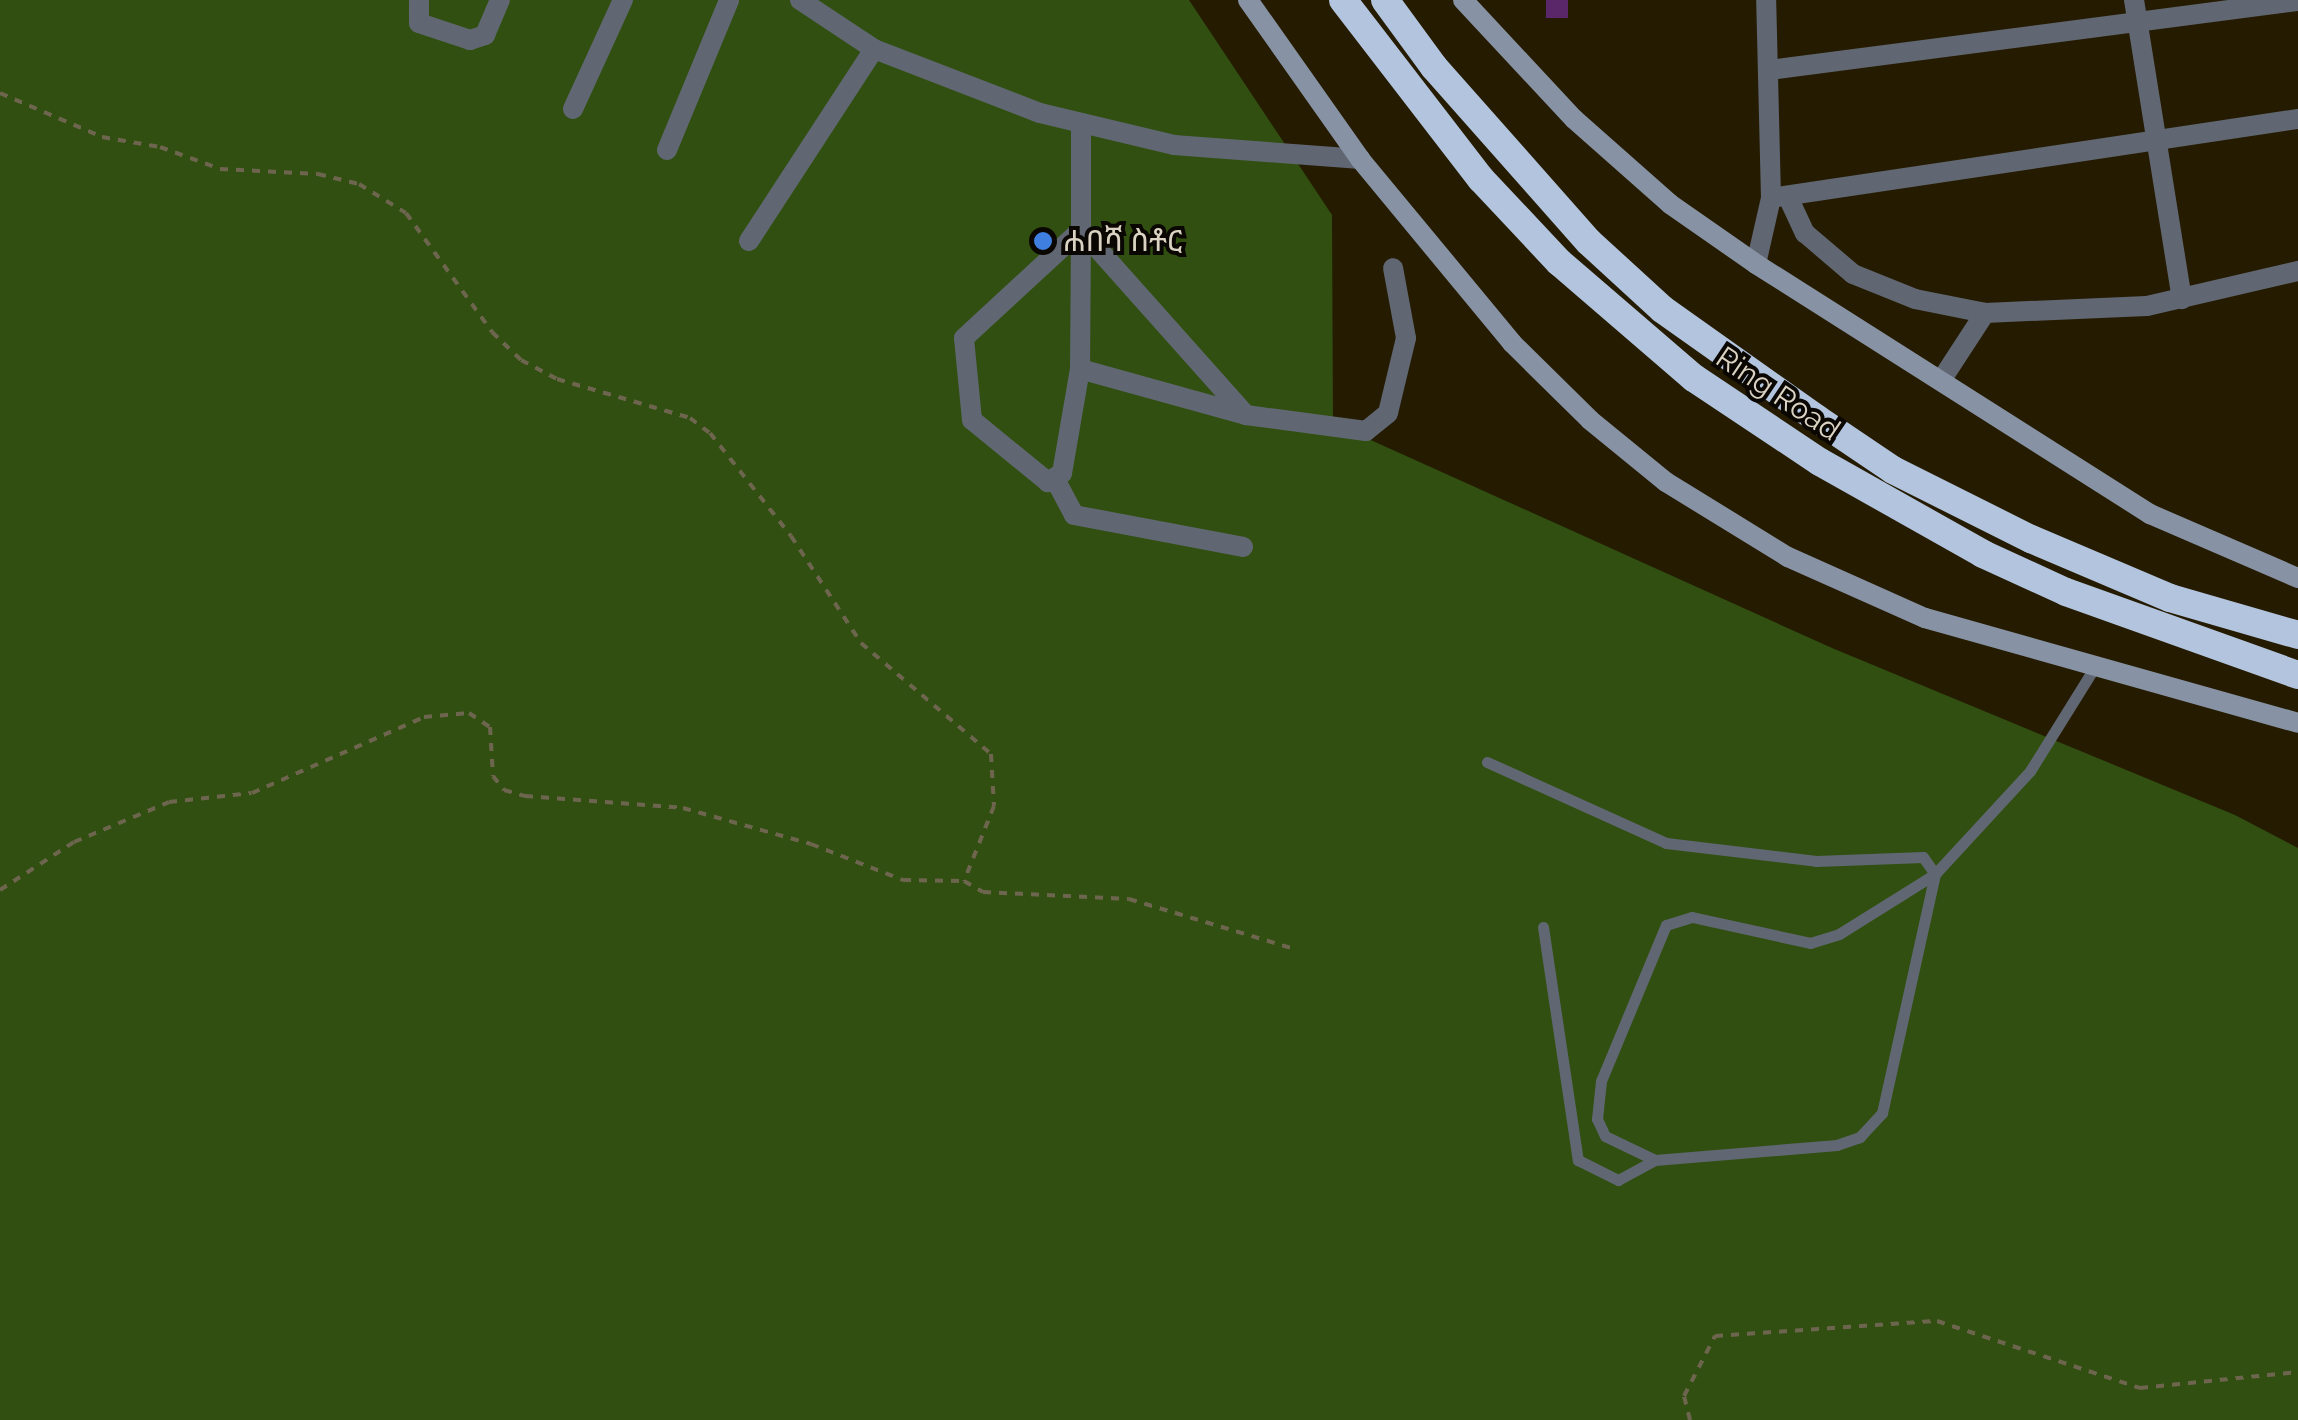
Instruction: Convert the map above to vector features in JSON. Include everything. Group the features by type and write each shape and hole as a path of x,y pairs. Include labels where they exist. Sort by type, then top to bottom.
{"highway":[{"name":"Ring Road","path":"1343,0 1482,180 1559,262 1694,378 1820,462 1983,554 2066,592 2298,675"},
{"name":"Ring Road","path":"1385,0 1434,68 1589,242 1662,309 1816,418 1893,470 2031,539 2170,598 2298,636"}],"main road":[{"path":"1248,0 1360,159 1512,344 1590,420 1666,482 1741,531 1868,595 2094,668 2298,723"},
{"path":"1464,0 1574,120 1670,204 1756,264 2150,514 2298,578"}],"street":[{"path":"419,0 418,24 470,40 485,35 500,0"},
{"path":"574,109 622,0"},
{"path":"666,150 729,0"},
{"path":"800,0 874,49 998,101 1174,145 1360,159"},
{"path":"1756,264 1779,198 1766,0"},
{"path":"1770,70 2135,11 2298,1"},
{"path":"2135,11 2182,299"},
{"path":"749,241 874,49"},
{"path":"1779,198 2298,119"},
{"path":"1081,123 1080,370 1056,481 1074,515 1243,547"},
{"path":"1779,198 1804,233 1852,274 1915,299 1985,314 2182,299 2298,272"},
{"path":"1081,230 1246,415"},
{"path":"1056,481 1048,482 972,420 964,338 1081,230"},
{"path":"1080,370 1246,415 1366,431 1378,426 1388,413 1406,338 1392,268"},
{"path":"1942,379 1985,314"}],"lane":[{"path":"1655,1160 1605,1136 1596,1100 1666,925 1692,917 1772,940 1810,943 1839,934 1935,874 2030,771 2094,668"},
{"path":"1488,762 1666,842 1827,861 1914,854 1935,874"},
{"path":"1543,927 1578,1160 1618,1180 1655,1160 1838,1146 1875,1122 1935,874"}],"path":[{"path":"0,93 102,137 160,147 220,170 318,174 360,184 406,213 492,332 521,360 558,379 690,418 710,432 791,536 860,643 991,754 994,806 964,881"},
{"path":"0,890 74,842 169,802 252,793 424,716 469,713 490,727 494,776 504,790 683,808 811,844 903,880 964,881 983,892 1129,900 1291,948"},
{"path":"1690,1420 1684,1396 1715,1336 1937,1321 2140,1388 2298,1372"}],"green space":[{"path":"0,0 1189,0 1332,215 1333,423 1832,648 2235,815 2298,848 2298,1420 0,1420"}],"building":[{"path":"1546,0 1568,0 1568,18 1546,18"}],"place":[{"name":"ሐበሻ ስቶር","path":"1043,241"}]}
